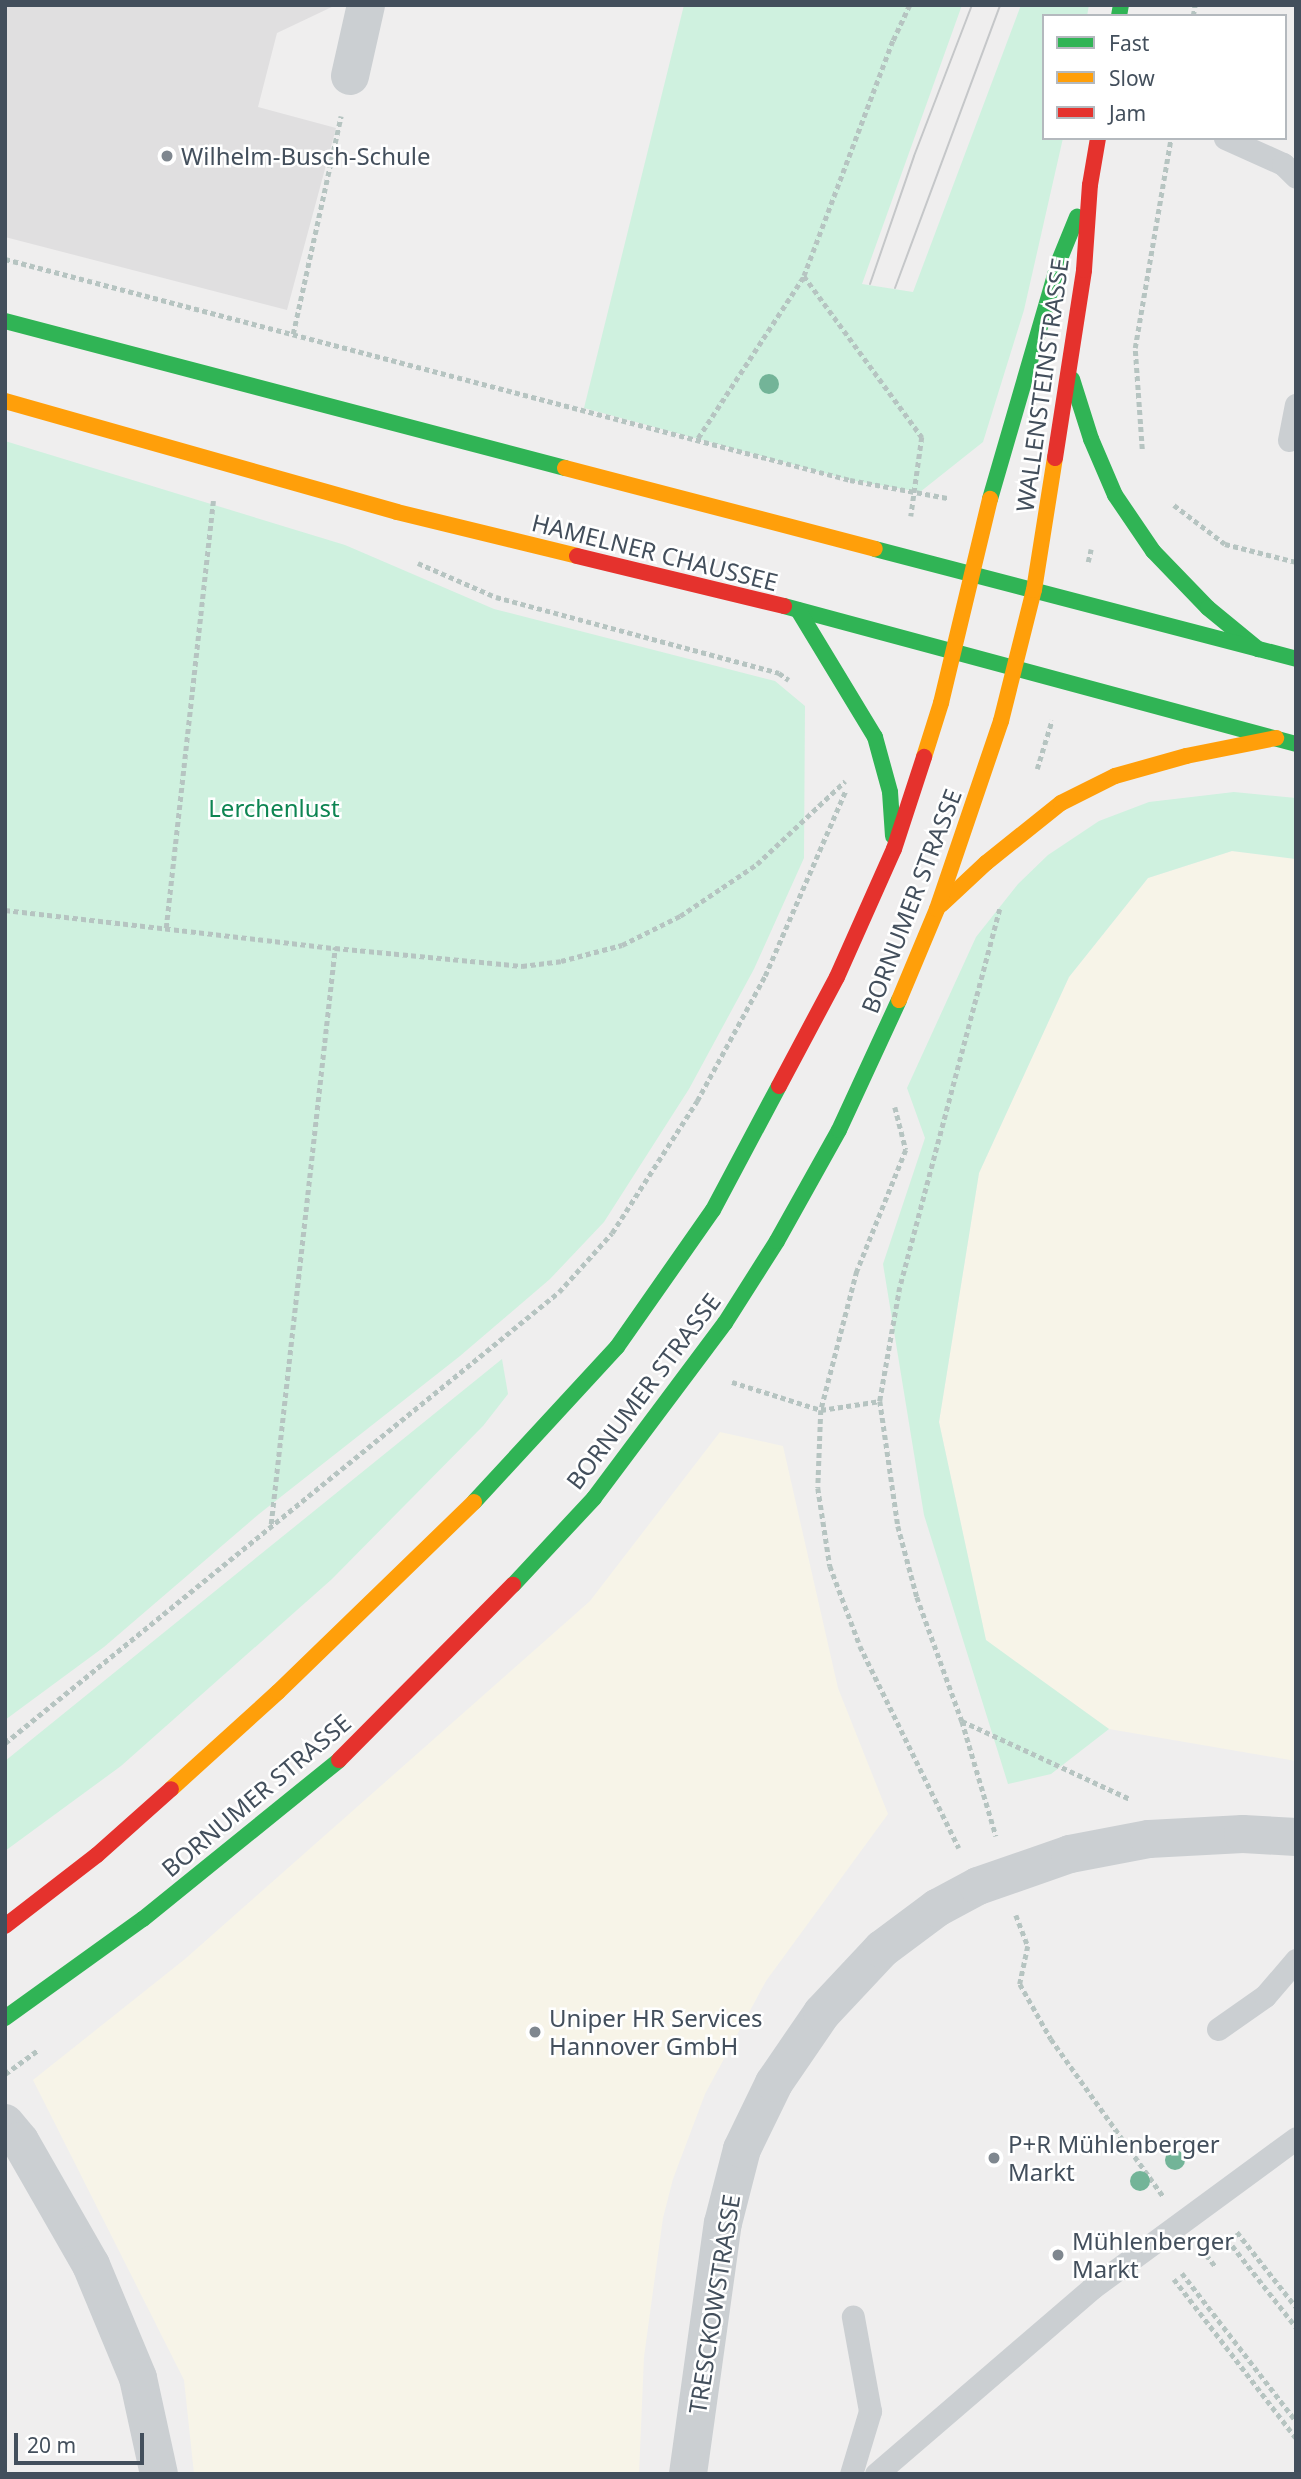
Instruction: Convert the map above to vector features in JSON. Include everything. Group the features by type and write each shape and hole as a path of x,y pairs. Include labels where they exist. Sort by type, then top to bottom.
{"main road":[{"name":"WALLENSTEINSTRASSE","path":"1034,590 1084,270 1090,186 1098,140"},
{"name":"WALLENSTEINSTRASSE","path":"971,574 993,485 1059,261 1090,186"},
{"path":"5,321 1296,659"},
{"path":"1069,370 1091,439 1115,495 1133,523 1153,551 1208,608 1258,649"},
{"name":"HAMELNER CHAUSSEE","path":"5,401 397,512 798,610 1296,744"},
{"name":"BORNUMER STRASSE","path":"5,1926 97,1855 278,1692 472,1504 617,1347 713,1210 837,977 894,849 937,715 971,574"},
{"name":"BORNUMER STRASSE","path":"5,2018 143,1919 341,1758 497,1602 594,1497 725,1323 777,1241 839,1130 895,1010 937,909 991,755 1034,590"},
{"path":"798,610 875,737 890,792 894,849"},
{"path":"937,909 986,863 1061,803 1115,776 1186,756 1276,738"}],"street":[{"path":"350,76 366,5"},
{"name":"TRESCKOWSTRASSE","path":"688,2474 723,2223 747,2138 774,2083 822,2013 882,1949 937,1908 993,1881 1070,1854 1149,1839 1243,1834 1296,1837"},
{"path":"5,2123 20,2141 91,2265 138,2378 159,2474"}],"lane":[{"path":"1229,140 1283,164 1296,177"},
{"path":"1289,440 1296,405"},
{"path":"1218,2029 1265,1996 1296,1960"},
{"path":"876,2474 1092,2288 1296,2138"},
{"path":"850,2474 870,2411 853,2317"}],"path":[{"path":"698,438 804,276 892,41 910,5"},
{"path":"293,334 350,76"},
{"path":"1148,459 1142,449 1135,348 1171,140"},
{"path":"5,259 698,438 850,480 913,491 922,437 804,276"},
{"path":"166,928 213,495"},
{"path":"1169,501 1225,544 1296,562"},
{"path":"407,557 496,597 779,673 790,681"},
{"path":"5,910 335,948 522,966 561,961 622,945 680,916 757,864 854,773 765,976 697,1101 612,1233 548,1300 5,1742"},
{"path":"993,1881 962,1721 917,1597 898,1526 880,1401 900,1287 1001,904"},
{"path":"271,1524 335,948"},
{"path":"892,1096 906,1150 857,1271 821,1410 818,1488 830,1566 860,1646 993,1881"},
{"path":"726,1380 821,1410 880,1401"},
{"path":"962,1721 1133,1801"},
{"path":"1018,1926 1028,1945 1020,1984 1051,2039 1110,2121"},
{"path":"5,2074 18,2066"},
{"path":"1237,2232 1296,2307"},
{"path":"1227,2239 1296,2327"},
{"path":"1182,2273 1296,2421"},
{"path":"1174,2279 1296,2438"}],"shaded area":[{"name":"Wilhelm-Busch-Schule","path":"5,5 336,5 277,33 258,107 336,128 287,310 5,237"},
{"path":"1232,851 1296,859 1296,1761 1109,1729 986,1641 939,1422 979,1173 1069,977 1148,878"},
{"path":"720,1432 783,1446 838,1688 888,1814 766,1981 705,2094 673,2179 663,2218 644,2357 639,2474 194,2474 184,2380 33,2080 185,1959 590,1601"}],"green space":[{"path":"684,5 962,5 862,284 913,292 1021,5 1089,5 1087,14 1042,14 1042,140 1063,140 1024,310 983,442 920,492 850,480 584,408"},
{"name":"Lerchenlust","path":"5,441 345,545 494,609 775,681 805,706 804,858 754,969 689,1089 604,1222 550,1279 460,1356 259,1514 104,1647 5,1720"},
{"path":"1234,792 1296,798 1296,859 1232,851 1148,878 1069,977 979,1173 939,1422 986,1640 1109,1729 1051,1774 1008,1784 924,1515 883,1264 925,1138 907,1088 976,937 1018,884 1048,855 1099,821 1149,802"},
{"path":"502,1359 508,1394 483,1426 332,1579 121,1766 5,1851 5,1761"}],"tram line":[{"path":"870,284 914,156 972,5"},
{"path":"895,288 1000,5"}],"traffic: fast":[{"path":"1119,14 1121,5"},
{"path":"990,499 1059,261 1077,217"},
{"path":"5,321 565,468"},
{"path":"1072,379 1091,439 1115,495 1153,551 1208,608 1258,649"},
{"path":"875,549 1296,659"},
{"path":"784,606 1296,744"},
{"path":"798,610 875,737 890,792 893,836"},
{"path":"513,1585 594,1498 725,1323 777,1241 839,1130 899,1000"},
{"path":"474,1502 617,1347 713,1210 779,1086"},
{"path":"5,2018 143,1919 339,1760"}],"traffic: slow":[{"path":"5,401 397,512 577,556"},
{"path":"899,1000 937,909 1001,721 1034,590 1055,458"},
{"path":"565,468 875,549"},
{"path":"924,757 941,703 990,499"},
{"path":"941,905 986,863 1061,803 1115,776 1186,756 1276,738"},
{"path":"171,1789 278,1692 474,1502"}],"traffic: jam":[{"path":"1055,458 1084,270 1090,185 1098,140"},
{"path":"577,556 784,606"},
{"path":"779,1086 837,977 894,849 924,757"},
{"path":"339,1760 513,1585"},
{"path":"5,1926 97,1855 171,1789"}],"place":[{"name":"Wilhelm-Busch-Schule","path":"167,156"},
{"name":"Uniper HR Services Hannover GmbH","path":"535,2032"},
{"name":"P+R Mühlenberger Markt","path":"994,2158"},
{"name":"Mühlenberger Markt","path":"1058,2255"}]}
